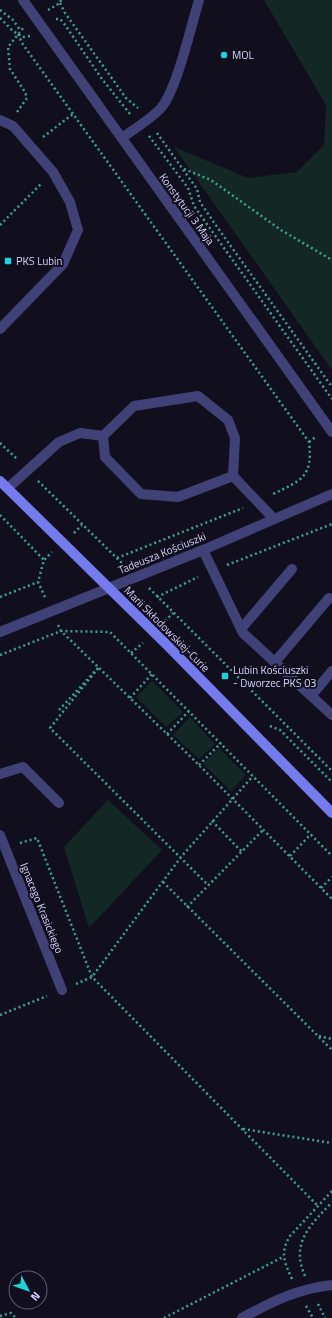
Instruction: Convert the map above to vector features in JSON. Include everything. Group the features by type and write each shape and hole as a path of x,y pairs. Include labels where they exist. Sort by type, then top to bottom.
{"street":[{"name":"Konstytucji 3 Maja","path":"23,0 332,432"},
{"path":"122,138 160,109 173,85 199,0"},
{"path":"0,120 13,126 53,172 70,202 78,230 62,264 0,329"},
{"path":"103,436 134,406 198,396 228,420 235,438 233,476 274,519"},
{"path":"8,488 59,442 80,433 103,436"},
{"path":"103,436 105,457 141,494 178,497 233,476"},
{"name":"Marii Skłodowskiej-Curie","path":"0,481 108,587 332,813"},
{"name":"Tadeusza Kościuszki","path":"0,632 108,587 203,550 332,494"},
{"path":"203,550 243,633 332,716"},
{"path":"241,629 292,569"},
{"path":"275,662 329,598"},
{"path":"311,696 332,671"},
{"path":"0,774 23,767 59,803"},
{"name":"Ignacego Krasickiego","path":"0,835 62,990"},
{"path":"247,1317 278,1298 310,1288 332,1285"}],"path":[{"path":"61,0 60,3 65,13 86,43 126,98 139,110 143,122 188,188 194,206 332,399"},
{"path":"0,10 13,20 20,30"},
{"path":"60,19 122,106 143,122 183,169 197,189 200,202 332,387"},
{"path":"0,442 117,558 257,502 297,483 309,470 311,459 309,442 22,43 18,34"},
{"path":"43,137 73,114"},
{"path":"183,169 211,180 281,230 332,260"},
{"path":"0,516 44,560 38,582 0,597"},
{"path":"157,596 213,570 332,524"},
{"path":"136,576 332,771"},
{"path":"0,655 61,631 110,632 332,856"},
{"path":"61,631 199,765 332,899"},
{"path":"59,710 99,667"},
{"path":"99,667 50,728 181,857 208,886"},
{"path":"130,698 152,674"},
{"path":"167,734 189,712"},
{"path":"199,765 221,743"},
{"path":"0,1015 92,977 181,857 212,820 253,776"},
{"path":"212,820 242,852"},
{"path":"187,907 264,830"},
{"path":"290,856 311,834"},
{"path":"5,848 37,838 92,977 318,1206"},
{"path":"321,888 332,877"},
{"path":"162,882 332,1050"},
{"path":"317,1036 332,1039"},
{"path":"243,1129 332,1143"},
{"path":"313,1318 298,1291 283,1257 283,1250 290,1236 332,1191"},
{"path":"325,1318 301,1268 300,1257 301,1243 309,1228 332,1202"},
{"path":"164,1318 283,1257"},
{"path":"0,1316 11,1313 16,1318"}],"green space":[{"path":"264,0 332,0 332,370 174,147 248,178 297,172 324,145 326,105"},
{"path":"152,681 183,712 166,727 136,697"},
{"path":"190,717 215,744 199,759 173,735"},
{"path":"219,748 246,775 231,791 203,764"},
{"path":"108,800 162,850 89,928 64,847"}],"place":[{"name":"MOL","path":"224,55"},
{"name":"PKS Lubin","path":"8,261"},
{"name":"Lubin Kościuszki - Dworzec PKS 03","path":"225,676"}]}
